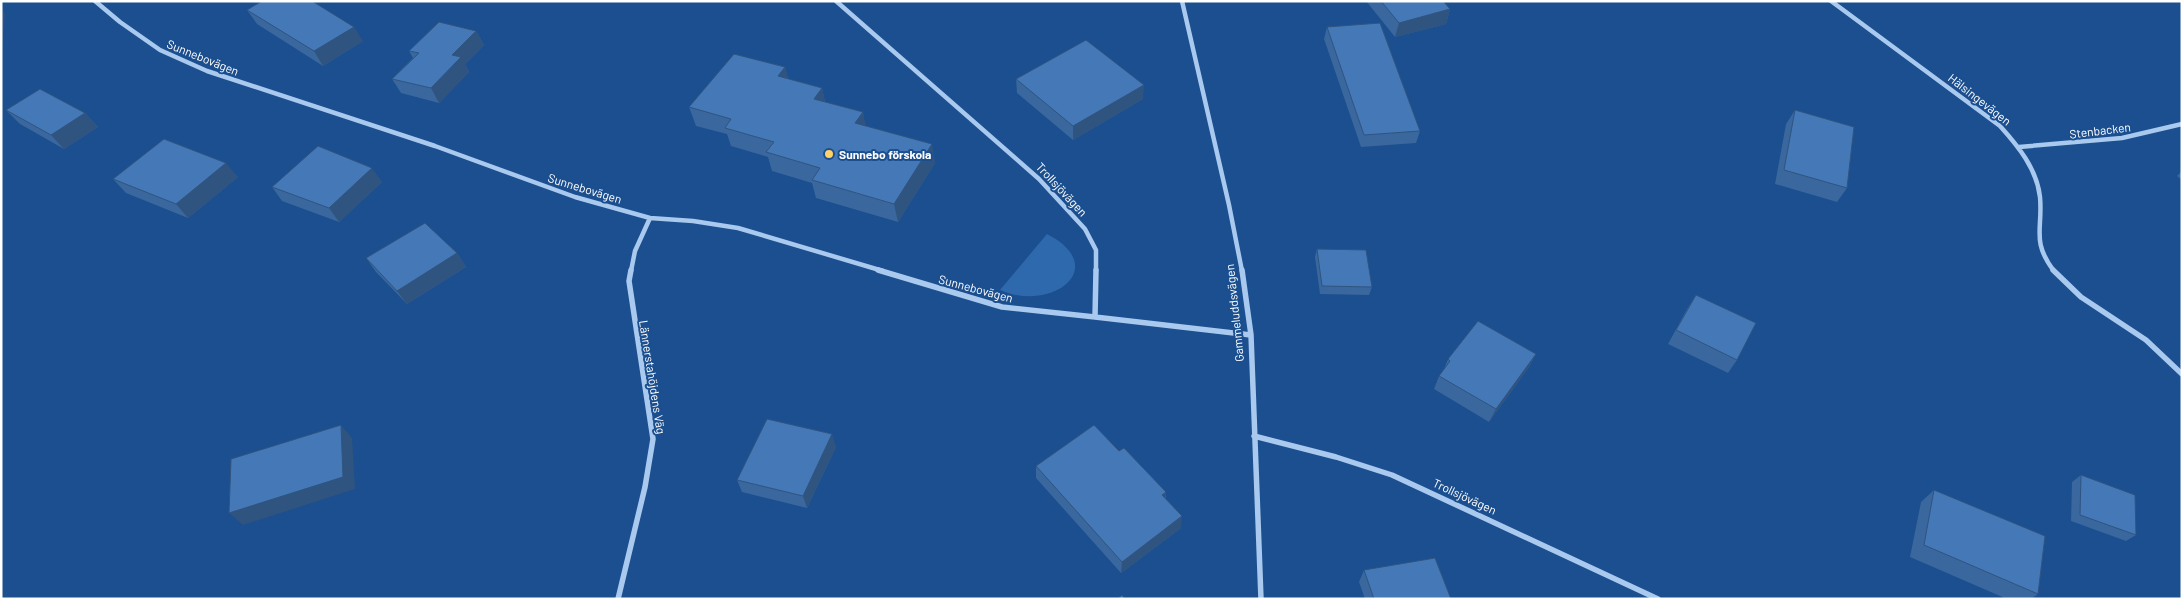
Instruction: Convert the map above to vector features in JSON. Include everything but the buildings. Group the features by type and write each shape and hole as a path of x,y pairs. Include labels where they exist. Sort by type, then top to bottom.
{"street":[{"name":"Sunnebovägen","path":"96,1 120,22 160,50 207,71 435,146 575,197 650,218 693,221 738,228 1002,307 1095,317"},
{"name":"Trollsjövägen","path":"836,1 1039,179 1085,229 1096,250 1095,317"},
{"name":"Gammeluddsvägen","path":"1182,1 1246,286 1251,335 1261,599"},
{"name":"Hälsingevägen","path":"1831,1 2000,126 2019,147 2035,180 2040,197 2037,241 2050,267 2074,291 2147,341 2182,374"},
{"name":"Stenbacken","path":"2019,147 2088,143 2153,133 2182,124"},
{"name":"Lännerstahöjdens Väg","path":"618,599 645,487 653,439 629,281 635,251 650,218"},
{"path":"1095,317 1251,335"},
{"name":"Trollsjövägen","path":"1254,436 1392,474 1658,599"}],"shaded area":[{"path":"1047,234 1066,247 1074,260 1074,272 1067,283 1055,291 1039,296 1020,296 1000,290"}],"place":[{"name":"Sunnebo förskola","path":"829,154"}]}
